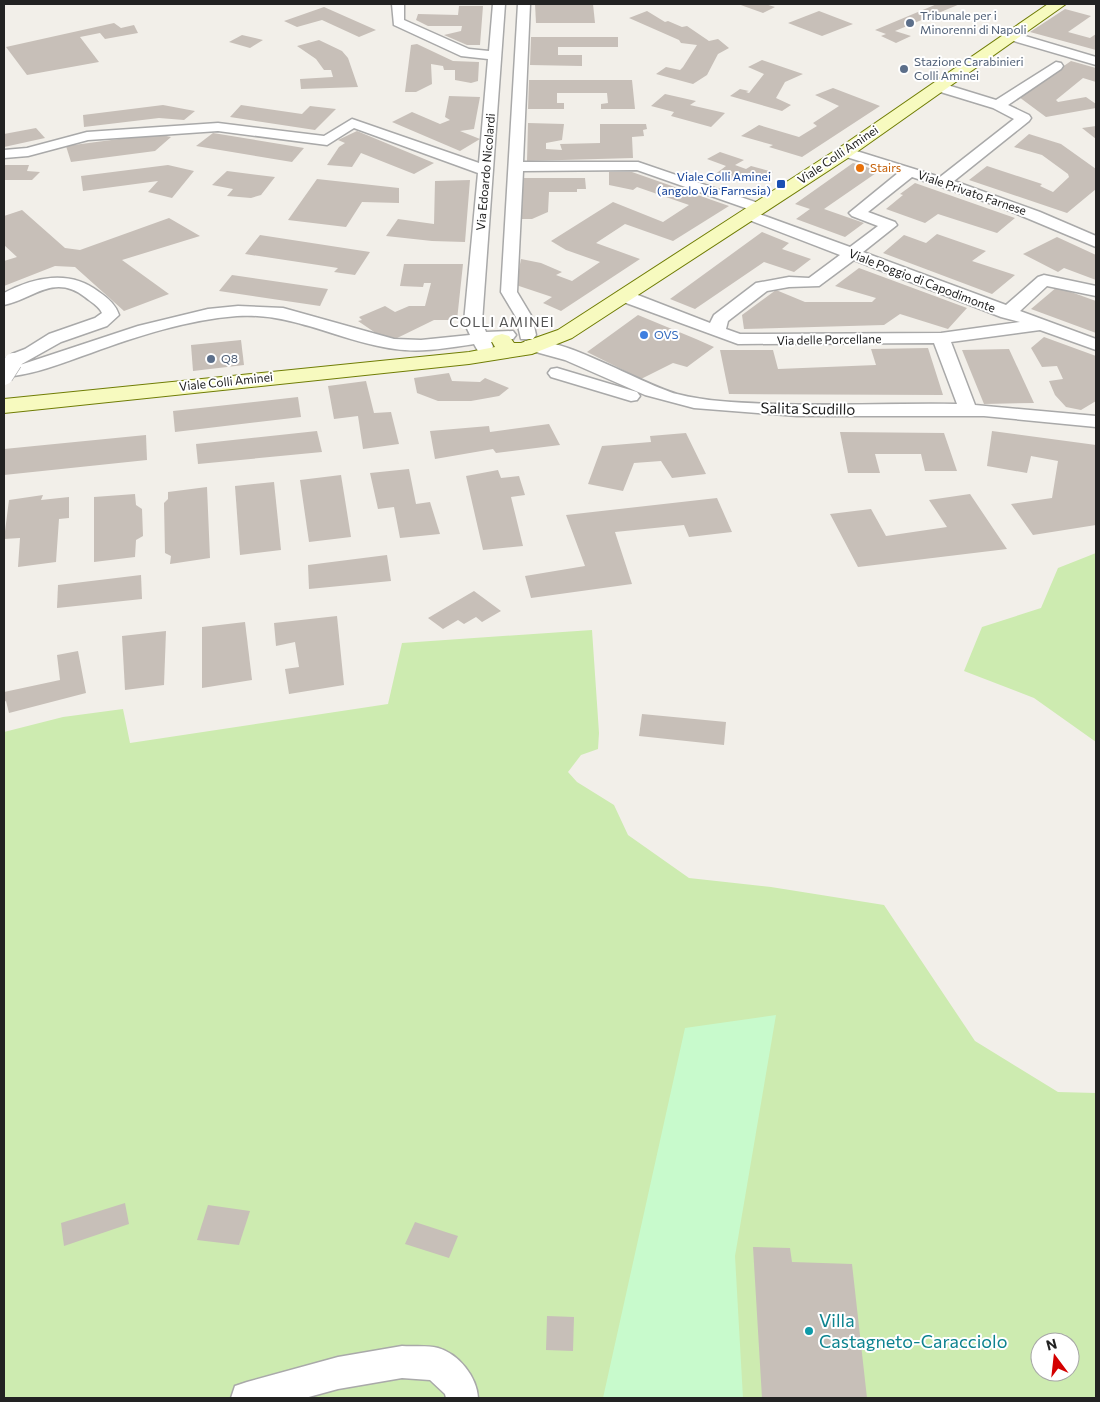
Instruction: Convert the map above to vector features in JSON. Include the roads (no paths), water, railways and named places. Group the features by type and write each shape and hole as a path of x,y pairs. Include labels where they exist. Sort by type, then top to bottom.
{"main road":[{"name":"Viale Colli Aminei","path":"449,358 507,341 552,340 565,334 845,152 1058,4"},
{"name":"Viale Colli Aminei","path":"4,406 449,358 469,358 507,341"}],"street":[{"path":"398,4 398,22 466,53 496,56"},
{"name":"Via Edoardo Nicolardi","path":"500,4 473,322 507,341 524,317 509,292 524,4"},
{"path":"1012,36 1096,61"},
{"path":"998,104 1056,66"},
{"path":"939,87 998,104 1024,118 943,182"},
{"path":"4,154 28,152 87,136 218,127 327,141 352,123 487,171"},
{"name":"Viale Privato Farnese","path":"845,152 943,182 1057,223 1096,242"},
{"name":"Viale Poggio di Capodimonte","path":"515,167 638,166 754,211 854,254 1096,345"},
{"path":"717,330 720,319 762,288 789,282 813,283 854,254 890,225 857,213 909,172"},
{"path":"1007,313 1044,280 1096,291"},
{"path":"4,300 34,285 58,282 82,286 110,310 111,315 107,320 54,338 31,354 8,364"},
{"name":"Via delle Porcellane","path":"624,296 738,339 941,338 1040,325"},
{"name":"Salita Scudillo","path":"8,364 25,370 169,322 241,311 265,311 292,314 356,336 405,346 507,341 552,348 648,391 693,403 778,410 968,410 1030,413 1096,422"},
{"path":"941,338 968,410"},
{"path":"557,373 621,394 674,405 693,403"},
{"path":"247,1398 338,1373 402,1362 437,1364 461,1387 462,1398"}],"place":[{"name":"Tribunale per i Minorenni di Napoli","path":"910,23"},
{"name":"Stazione Carabinieri Colli Aminei","path":"904,69"},
{"name":"Stairs","path":"860,168"},
{"name":"Viale Colli Aminei (angolo Via Farnesia)","path":"781,184"},
{"name":"OVS","path":"644,335"},
{"name":"Q8","path":"211,359"},
{"name":"Villa Castagneto-Caracciolo","path":"809,1331"}],"district":[{"name":"COLLI AMINEI","path":"502,322"}]}
